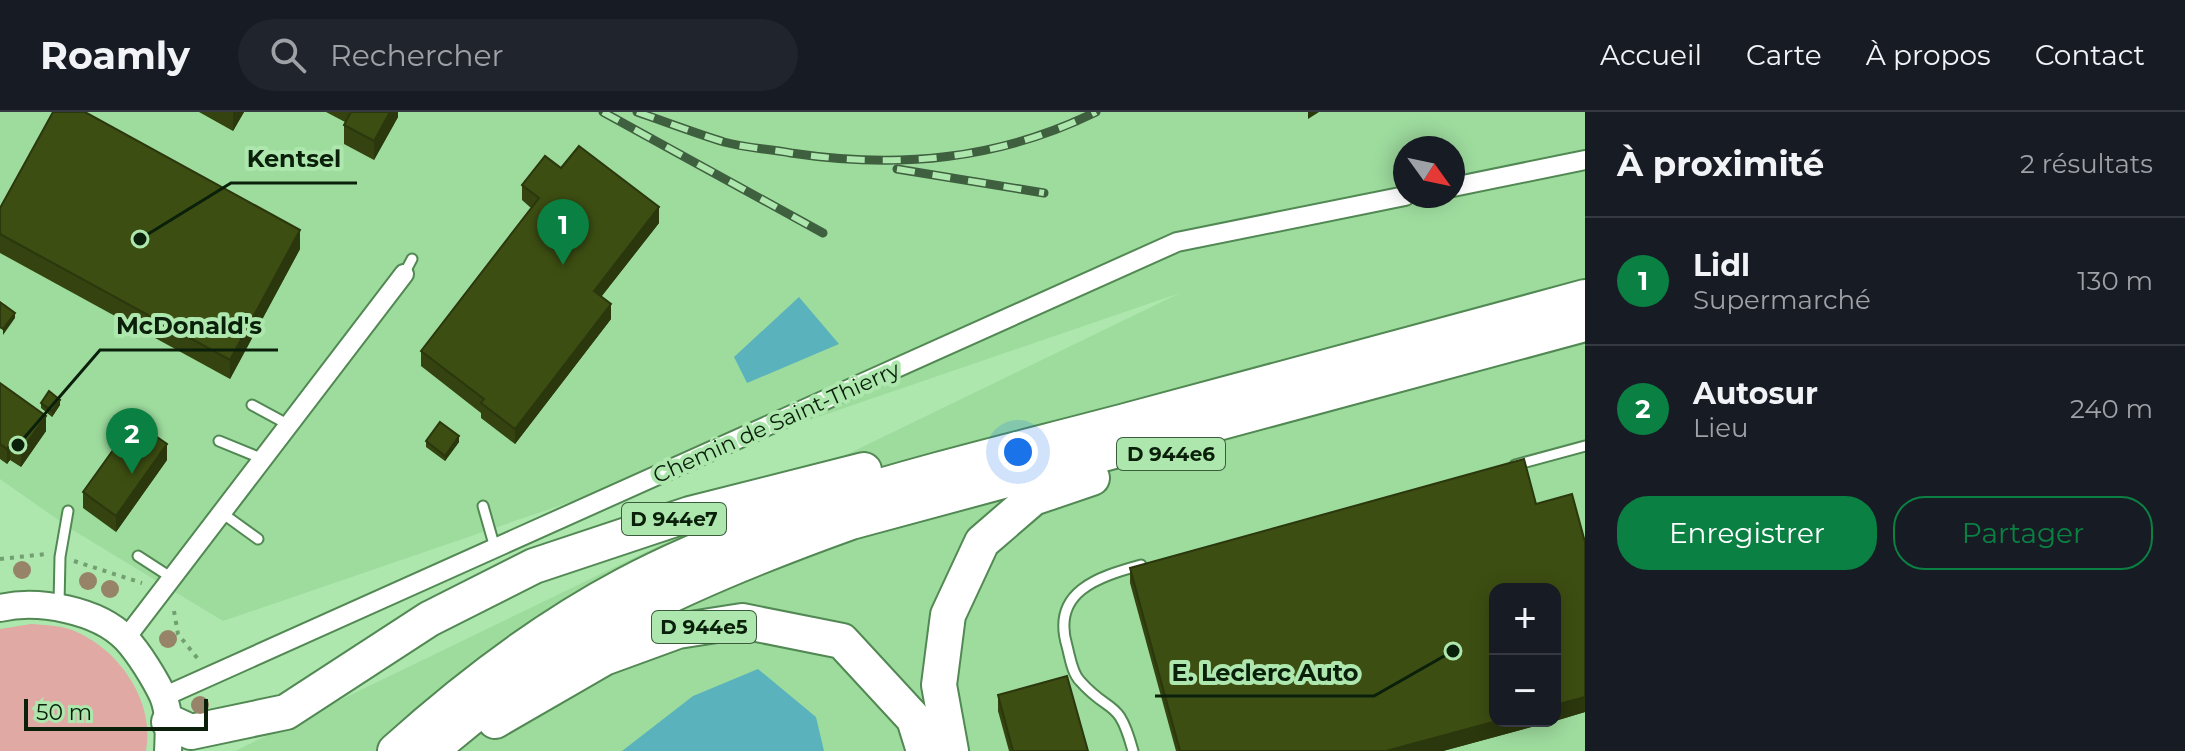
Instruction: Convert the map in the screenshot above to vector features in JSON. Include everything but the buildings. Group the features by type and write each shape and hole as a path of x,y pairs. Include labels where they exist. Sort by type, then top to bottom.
{"highway":[{"path":"395,751 474,683 538,635 627,584 729,538 960,465 1585,297"},
{"path":"431,751 523,676 627,614 736,563 851,522 1585,324"},
{"name":"D 944e6","path":"951,751 939,685 948,615 982,542 1033,498 1099,475 1585,335"},
{"name":"D 944e7","path":"167,723 191,732 286,712 429,619 534,566 690,514 979,442 1110,413 1217,397"},
{"name":"D 944e5","path":"457,751 505,714 604,658 678,631 742,621 842,641 914,719 924,751"}],"street":[{"path":"1465,184 1582,156"},
{"name":"Chemin de Saint-Thierry","path":"167,723 495,548 1177,242 1393,198"},
{"path":"126,638 408,266"},
{"path":"0,608 20,603 75,609 126,638 167,723"}],"lane":[{"path":"252,405 289,425"},
{"path":"219,441 263,459"},
{"path":"1510,466 1585,446"},
{"path":"483,506 495,548"},
{"path":"59,608 60,557 68,511"},
{"path":"222,513 258,539"},
{"path":"138,556 172,578"},
{"path":"1133,751 1124,720 1117,709 1077,678 1061,625 1068,605 1084,586 1149,563"}],"shaded area":[{"path":"0,112 1585,112 1585,751 235,751 1180,293 223,621 71,529 0,479 0,310 5,303 0,300"},
{"path":"31,624 69,629 86,637 117,661 129,677 145,713 146,751 0,751 0,629"}],"water":[{"path":"799,297 839,344 747,383 734,357"},
{"path":"758,669 816,717 824,751 622,751 693,696"}],"railway":[{"path":"603,112 823,233"},
{"path":"637,112 732,144 831,158 870,160 909,160 985,150 1022,141 1096,112"},
{"path":"897,169 1044,193"}],"place":[{"name":"Kentsel","path":"140,239"},
{"name":"Lidl","path":"563,265"},
{"name":"McDonald's","path":"18,445"},
{"name":"Autosur","path":"132,474"},
{"name":"E. Leclerc Auto","path":"1453,651"}]}
